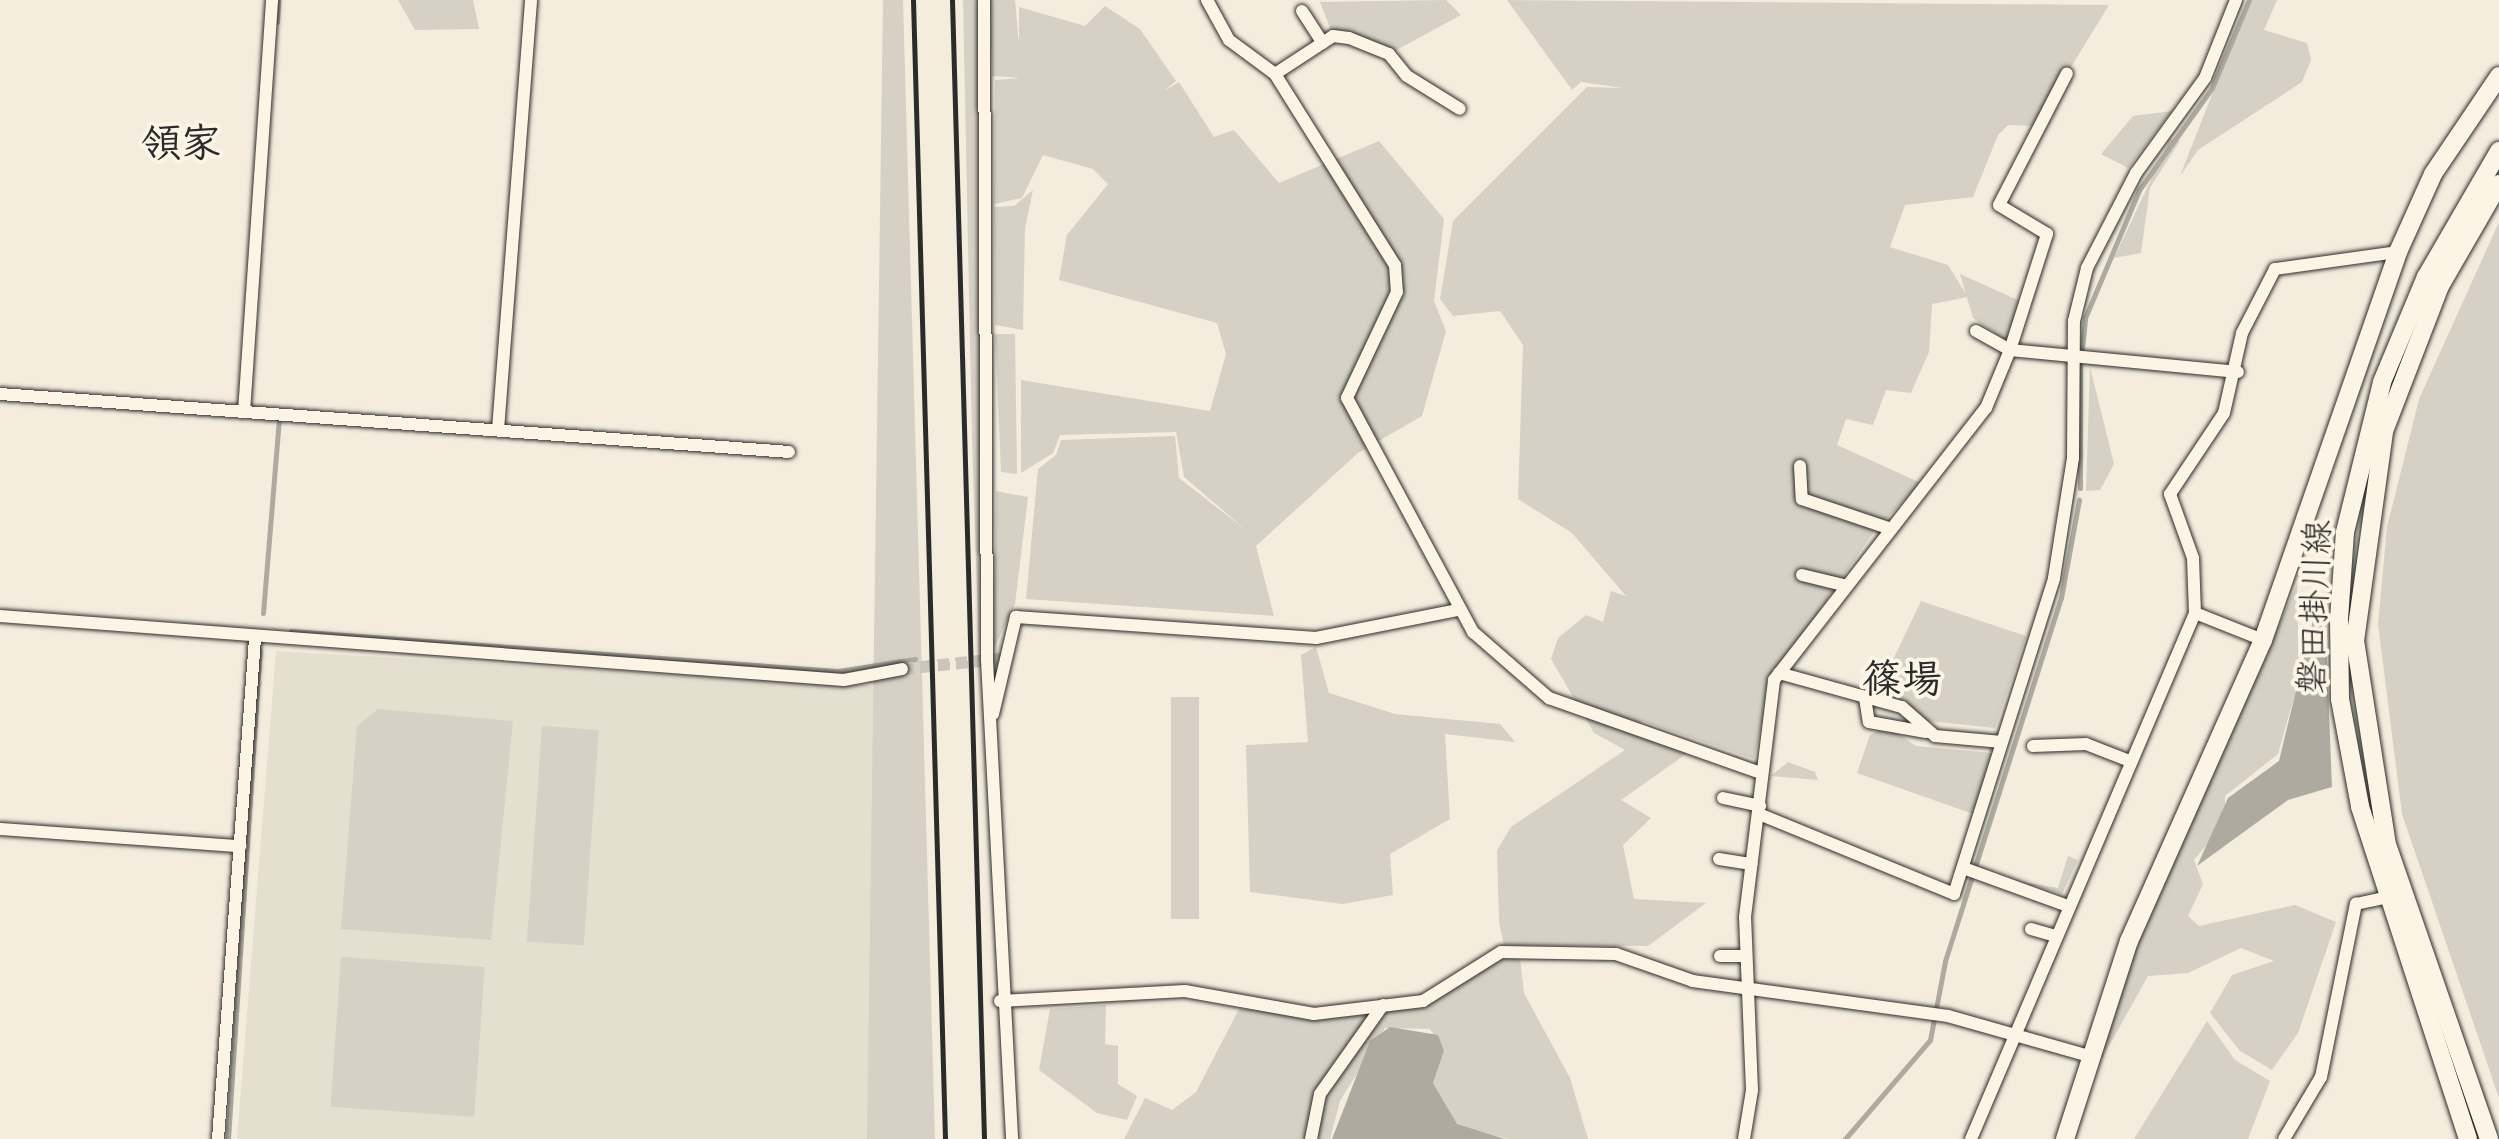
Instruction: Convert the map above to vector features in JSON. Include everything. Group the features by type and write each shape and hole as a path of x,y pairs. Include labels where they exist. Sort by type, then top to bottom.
{"main road":[{"path":"2065,1139 2129,941 2263,640 2398,252 2433,174 2499,76"},
{"name":"磐田掛川線","path":"2468,1139 2384,898 2340,700 2345,532 2400,334 2499,151"},
{"name":"磐田掛川線","path":"2489,1139 2387,845 2355,640 2364,532 2389,416 2440,286 2499,184"}],"street":[{"path":"244,412 272,0"},
{"path":"498,430 531,0"},
{"path":"984,0 990,726 1000,1001 1012,1139"},
{"path":"1207,0 1229,40 1275,74 1396,265 1397,292 1348,398 1458,610 1549,698 1761,773"},
{"path":"1722,798 1760,810 1954,894 1966,869 2064,521 2071,356 2103,231 2204,78 2236,0"},
{"path":"1302,11 1323,43"},
{"path":"1275,74 1323,43 1370,43 1460,109"},
{"path":"1744,1139 1752,1090 1741,988 1743,956 1761,773 1779,673 1986,408 2010,350 2048,234 1998,205 2067,73"},
{"path":"1971,1139 2065,904 2195,613 2193,558 2170,494 2224,413 2238,372 2242,333 2275,270 2398,252"},
{"path":"1976,332 2010,350 2238,372"},
{"path":"0,394 789,452"},
{"path":"1800,466 1802,499 1891,529"},
{"path":"1802,575 1847,586"},
{"path":"990,726 1016,617 1316,638 1458,610"},
{"path":"2195,613 2263,640"},
{"path":"0,616 255,639 844,680 902,669"},
{"path":"218,1139 255,639"},
{"path":"1779,673 1902,707 1931,732"},
{"path":"1864,698 1869,722 2002,742"},
{"path":"2034,746 2086,744 2127,760"},
{"path":"0,829 240,846"},
{"path":"1719,860 1752,864"},
{"path":"1966,869 2065,904"},
{"path":"2284,1139 2321,1077 2356,904 2384,898"},
{"path":"2031,929 2052,935"},
{"path":"1000,1001 1185,991 1285,1015 1423,1001 1520,949 1564,959 1616,954 1741,988 1948,1016 2013,1031 2089,1056"},
{"path":"1720,956 1743,956"},
{"path":"1311,1139 1320,1094 1383,1005"}],"shaded area":[{"path":"398,0 473,0 479,29 415,30"},
{"path":"883,0 903,0 935,1139 867,1139"},
{"path":"963,0 981,0 979,654 972,440"},
{"path":"990,0 1015,0 1019,45 1019,7 1085,26 1105,6 1140,29 1176,81 1164,91 1179,82 1214,137 1234,130 1279,183 1379,141 1444,219 1434,301 1446,331 1422,416 1358,453 1256,546 1274,616 1026,599 1038,469 1056,455 1061,440 1175,436 1179,478 1246,530 1184,477 1176,432 1060,435 1053,453 1021,473 1021,380 1210,411 1226,354 1217,323 1059,280 1067,235 1108,184 1093,169 1043,155 1022,198 994,204 995,80 1020,78 992,76"},
{"path":"1446,0 1461,15 1389,54 1333,36 1320,2"},
{"path":"1507,0 2109,5 2035,126 2008,125 1998,135 1973,197 1905,205 1890,247 1948,265 1968,297 1932,304 1929,352 1911,393 1886,390 1873,425 1846,419 1837,445 1921,483 1875,530 1771,681 1754,759 1642,721 1636,730 1689,752 1621,800 1651,818 1623,845 1634,899 1706,903 1648,946 1504,945 1499,923 1497,850 1511,827 1625,750 1594,733 1551,659 1558,638 1586,615 1603,622 1611,591 1626,596 1572,533 1518,499 1523,345 1500,311 1453,316 1440,299 1453,221 1587,87 1623,88 1581,82 1572,90"},
{"path":"2249,0 2277,0 2264,30 2307,43 2311,60 2302,82 2198,150 2180,176"},
{"path":"2172,111 2128,168 2101,154 2133,116"},
{"path":"2170,139 2180,141 2150,188 2141,253 2114,258"},
{"path":"1033,190 1025,228 1023,330 995,325 994,207 1014,206"},
{"path":"2499,222 2499,1098 2402,814 2378,624 2387,527 2419,399"},
{"path":"1960,274 2020,301 2006,340 1973,318"},
{"path":"995,334 1015,334 1017,474 1001,472"},
{"path":"2090,367 2114,464 2100,490 2086,491"},
{"path":"996,491 1028,497 1015,604 994,648"},
{"path":"2297,584 2299,680 2278,754 2225,796 2225,823 2194,860 2203,884 2188,916 2199,926 2295,905 2336,922 2298,1033 2272,1070 2240,1051 2210,1013 2232,975 2274,961 2241,948 2188,973 2148,976 2091,1078 2127,969"},
{"path":"1921,601 2026,636 1995,728 1908,719 1882,683"},
{"path":"2315,612 2326,636 2332,787 2288,800 2197,866 2228,798 2279,761"},
{"path":"1316,647 1329,693 1395,714 1500,724 1515,742 1445,734 1450,819 1390,854 1393,895 1343,904 1250,892 1246,745 1308,742 1301,655"},
{"path":"276,651 895,687 905,1139 237,1139"},
{"path":"1171,697 1199,697 1199,919 1171,919"},
{"path":"378,709 513,721 491,940 341,929 357,726"},
{"path":"542,726 599,730 584,945 527,941"},
{"path":"1887,726 1916,746 1992,753 1976,815 1857,773 1870,735"},
{"path":"1788,762 1815,772 1818,780 1771,776"},
{"path":"2068,856 2078,860 2062,894 2017,881 2058,888"},
{"path":"1519,949 1524,993 1570,1078 1588,1139 1508,1139 1457,1125 1433,1083 1444,1051 1430,1029 1385,1028 1340,1101 1330,1139 1124,1139 1145,1098 1172,1110 1196,1092 1239,1009 1344,1014 1431,996"},
{"path":"341,957 485,967 474,1117 331,1107"},
{"path":"1106,1005 1105,1044 1118,1046 1118,1084 1137,1096 1127,1120 1097,1113 1039,1070 1050,1009"},
{"path":"2207,1021 2235,1060 2270,1081 2248,1139 2134,1139"},
{"path":"1390,1027 1438,1035 1444,1051 1433,1083 1457,1124 1505,1139 1332,1139 1370,1041"}],"waterway":[{"path":"277,22 278,0"},
{"path":"2082,348 2085,318 2139,190 2212,88 2249,0"},
{"path":"2080,366 2080,488"},
{"path":"263,613 279,418"},
{"path":"1845,1139 1930,1040 1945,961 2061,598 2079,500"},
{"path":"291,631 838,671 915,659"},
{"path":"228,1139 260,650"}],"tunnel":[{"path":"902,669 1008,658"}],"railway":[{"path":"913,0 945,1139"},
{"path":"952,0 984,1139"}],"district":[{"name":"領家","path":"181,142"},
{"name":"篠場","path":"1902,678"}]}
